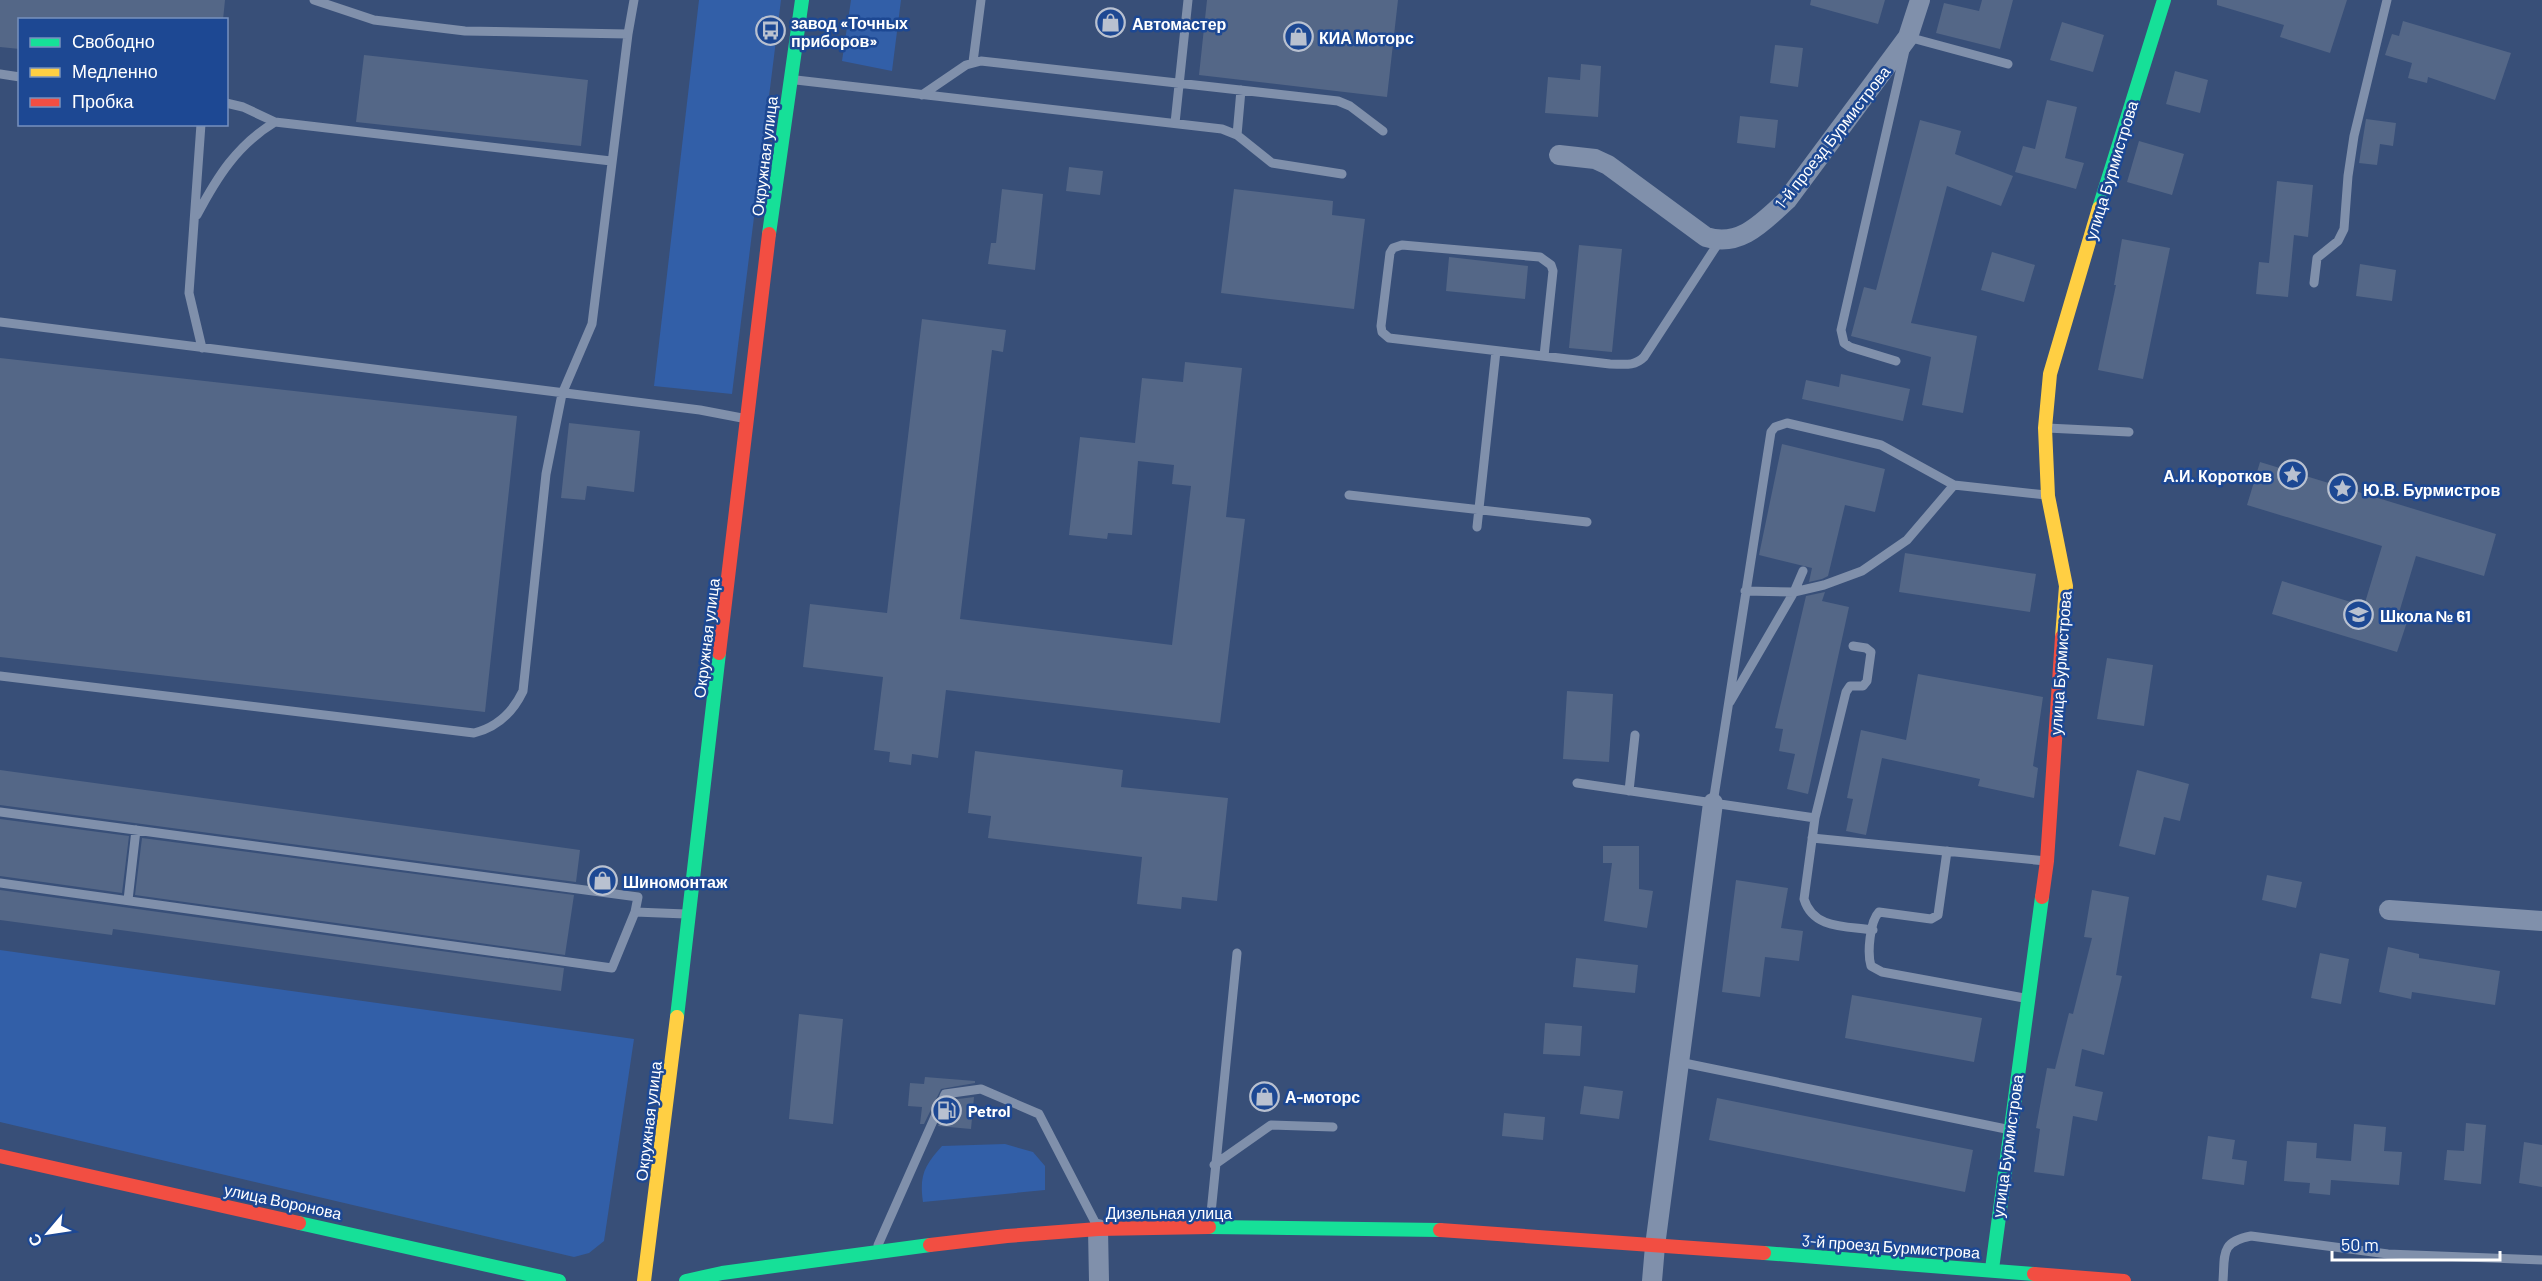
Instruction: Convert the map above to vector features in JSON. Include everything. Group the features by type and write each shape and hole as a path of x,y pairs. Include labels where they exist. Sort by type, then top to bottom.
{"main road":[{"name":"Окружная улица","path":"644,1281 668,1104 747,419 802,0"},
{"name":"улица Бурмистрова","path":"1992,1269 2008,1129 2047,861 2066,586 2048,496 2045,428 2050,374 2065,318 2164,0"},
{"name":"улица Воронова","path":"0,1156 559,1281"},
{"name":"Дизельная улица","path":"686,1281 722,1273 875,1252 1098,1228 1462,1230 1655,1246"},
{"name":"3-й проезд Бурмистрова","path":"1655,1246 1992,1269 2124,1281"}],"street":[{"name":"1-й проезд Бурмистрова","path":"1719,242 1732,240 1744,234 1766,219 1787,200 1908,37 1920,0"},
{"path":"1559,155 1595,159 1608,165 1706,237 1719,242"},
{"path":"1652,1281 1678,1062 1713,803"},
{"path":"2390,910 2542,921"},
{"path":"1098,1228 1099,1281"}],"lane":[{"path":"314,0 374,20 465,31 628,34"},
{"path":"0,676 474,733 491,726 514,708 523,691 546,474 562,394 592,324 611,161 634,0"},
{"path":"973,62 981,0"},
{"path":"1175,123 1188,0"},
{"path":"2314,283 2318,258 2338,241 2344,229 2354,136 2387,0"},
{"path":"1896,361 1850,348 1844,343 1840,330 1908,37 2008,64"},
{"path":"922,96 973,62 1344,103 1383,130"},
{"path":"0,74 18,77"},
{"path":"790,79 1222,129 1237,135 1272,163 1342,174"},
{"path":"1237,135 1241,90"},
{"path":"228,103 243,107 275,122 611,161"},
{"path":"195,219 213,184 229,161 246,142 275,122"},
{"path":"201,126 189,293 202,348"},
{"path":"1544,356 1553,271 1547,260 1540,257 1413,246 1397,245 1393,248 1390,253 1381,326 1385,336 1389,338 1610,364 1633,364 1640,362 1719,242"},
{"path":"0,322 700,410 747,419"},
{"path":"1477,527 1497,351"},
{"path":"1713,803 1771,432 1780,423 1881,445 1954,485 2048,496"},
{"path":"2045,428 2129,432"},
{"path":"1745,591 1794,592 1846,578 1871,567 1907,540 1954,485"},
{"path":"1349,495 1587,522"},
{"path":"1727,707 1794,592 1803,571"},
{"path":"1853,646 1866,648 1871,652 1867,681 1863,686 1850,686 1846,692 1815,818 1804,899 1807,910 1814,918 1824,922 1873,930"},
{"path":"1629,791 1635,735"},
{"path":"1577,783 1815,818"},
{"path":"0,813 638,897 635,912 612,968 0,883"},
{"path":"128,900 136,830"},
{"path":"1812,838 2047,861"},
{"path":"1947,851 1936,917 1931,919 1882,911 1875,916 1869,959 1876,969 2027,999"},
{"path":"635,912 689,914"},
{"path":"1210,1227 1214,1165 1237,954"},
{"path":"1678,1062 2008,1129"},
{"path":"875,1252 945,1094 981,1089 1039,1114 1098,1228"},
{"path":"1214,1165 1271,1125 1333,1127"},
{"path":"2223,1281 2226,1248 2232,1241 2251,1236 2388,1254 2542,1260"}],"shaded area":[{"path":"699,0 781,0 732,394 654,386"},
{"path":"851,0 901,0 892,71 842,61"},
{"path":"0,950 634,1039 604,1241 589,1253 574,1257 0,1122"},
{"path":"1005,1144 1033,1152 1045,1166 1045,1190 923,1202 922,1185 927,1165 942,1146"}],"building":[{"path":"0,0 225,0 223,18 18,18 18,49 0,47"},
{"name":"КИА Моторс","path":"1207,0 1398,0 1387,97 1199,75"},
{"path":"1811,0 1885,0 1878,24 1810,5"},
{"path":"1982,0 2013,0 2000,49 1936,33 1944,3 1979,11"},
{"path":"2217,0 2347,0 2330,53 2280,37 2284,25 2217,5"},
{"path":"2403,21 2511,53 2495,100 2428,77 2427,83 2408,78 2412,63 2385,55 2392,34 2399,36"},
{"path":"2062,22 2104,35 2093,72 2050,60"},
{"path":"1775,45 1803,48 1798,87 1770,83"},
{"path":"364,55 588,80 581,146 356,122"},
{"path":"1581,64 1601,66 1598,117 1545,113 1548,77 1580,80"},
{"path":"2175,71 2208,80 2200,113 2166,104"},
{"path":"2047,100 2077,107 2065,158 2084,163 2076,189 2015,172 2023,146 2035,149"},
{"path":"1740,116 1778,120 1775,148 1737,143"},
{"path":"2366,119 2396,123 2393,146 2380,144 2377,165 2359,163"},
{"path":"1920,120 1961,131 1955,154 2013,176 2001,206 1947,186 1911,323 1977,336 1963,413 1922,405 1931,357 1851,336 1864,287 1876,290"},
{"path":"2139,141 2184,154 2172,195 2127,182"},
{"path":"1069,167 1103,171 1100,195 1066,191"},
{"path":"2277,181 2313,185 2308,237 2294,235 2288,297 2256,294 2259,262 2269,263"},
{"path":"1002,189 1043,194 1035,270 988,264 991,243 996,243"},
{"path":"1234,189 1333,201 1332,215 1365,219 1354,309 1221,293"},
{"path":"2122,239 2170,248 2143,379 2098,370 2116,285 2114,285"},
{"path":"1579,245 1622,249 1612,352 1569,348"},
{"path":"1992,252 2035,265 2024,302 1981,290"},
{"path":"1449,257 1528,266 1525,299 1446,291"},
{"path":"2360,264 2396,270 2392,301 2356,296"},
{"path":"922,319 1006,330 1003,352 992,350 960,619 1172,645 1191,486 1172,484 1174,465 1138,461 1132,535 1108,533 1107,539 1069,535 1080,437 1135,443 1142,378 1183,382 1185,362 1242,368 1226,517 1245,519 1220,723 946,690 938,758 912,754 911,765 889,762 890,752 874,750 883,677 803,667 810,604 887,613"},
{"path":"0,358 517,416 485,712 0,657"},
{"path":"1841,374 1910,389 1903,421 1802,399 1806,380 1839,387"},
{"path":"569,423 640,431 634,492 587,486 585,500 561,498"},
{"path":"1782,444 1885,469 1875,512 1845,505 1828,576 1822,579 1809,582 1812,568 1759,555"},
{"path":"2260,462 2496,534 2484,576 2416,556 2398,616 2408,619 2397,652 2272,614 2282,581 2364,606 2382,546 2247,505"},
{"path":"1905,553 2036,574 2030,612 1899,592"},
{"path":"1825,592 1822,601 1849,607 1808,794 1787,789 1795,754 1779,751 1783,729 1775,728 1806,596"},
{"path":"2107,658 2153,665 2144,726 2097,719"},
{"path":"1918,674 2043,697 2033,766 2038,768 2034,798 1978,786 1980,779 1882,758 1866,835 1846,831 1853,799 1847,798 1861,730 1906,740"},
{"path":"1567,691 1613,694 1609,762 1563,759"},
{"path":"975,751 1123,770 1121,787 1228,798 1217,901 1182,897 1181,909 1137,904 1142,857 988,838 991,816 968,813"},
{"path":"0,770 580,850 576,882 0,805"},
{"path":"2137,770 2189,784 2180,821 2164,817 2155,855 2119,846"},
{"path":"0,819 129,836 122,893 0,876"},
{"path":"142,838 574,895 565,955 135,895"},
{"path":"1603,846 1639,846 1639,889 1653,891 1647,928 1604,921 1612,863 1603,863"},
{"path":"2267,875 2302,882 2296,908 2262,900"},
{"path":"1736,880 1788,888 1781,928 1803,931 1799,961 1765,957 1760,997 1722,992"},
{"path":"0,890 564,968 561,991 113,929 112,935 0,920"},
{"path":"2092,890 2129,897 2116,975 2122,976 2104,1055 2082,1049 2075,1086 2103,1092 2097,1121 2073,1116 2064,1176 2034,1172 2040,1129 2036,1128 2047,1068 2055,1069 2069,1013 2073,1014 2092,938 2084,937"},
{"path":"2388,947 2419,954 2419,958 2500,971 2495,1005 2412,992 2411,999 2379,992"},
{"path":"2320,953 2349,959 2341,1004 2311,998"},
{"path":"1576,958 1638,965 1635,993 1573,987"},
{"path":"1852,995 1982,1018 1974,1062 1845,1038"},
{"path":"799,1014 843,1019 833,1124 789,1119"},
{"path":"1545,1023 1582,1026 1580,1056 1543,1054"},
{"path":"925,1077 975,1081 975,1083 941,1089 924,1124 920,1124 922,1107 908,1106 910,1083 924,1084"},
{"path":"1584,1086 1623,1091 1619,1119 1580,1114"},
{"path":"974,1097 971,1129 938,1126 950,1100"},
{"path":"1717,1098 1973,1150 1965,1192 1709,1140"},
{"path":"1504,1113 1545,1117 1543,1140 1502,1136"},
{"path":"2466,1123 2486,1125 2481,1184 2444,1180 2447,1150 2464,1151"},
{"path":"2354,1124 2386,1127 2384,1151 2402,1152 2399,1185 2331,1180 2330,1195 2309,1193 2310,1183 2284,1181 2287,1141 2317,1143 2316,1158 2351,1161"},
{"path":"2208,1136 2235,1140 2232,1159 2247,1161 2244,1185 2202,1179"},
{"path":"2524,1142 2542,1145 2542,1187 2519,1183"}],"traffic: fast":[{"path":"769,234 802,0"},
{"path":"2099,208 2164,0"},
{"path":"677,1017 719,653"},
{"path":"1992,1269 2042,897"},
{"path":"299,1223 559,1281"},
{"path":"1209,1227 1440,1230"},
{"path":"686,1281 722,1273 930,1245"},
{"path":"1764,1253 2034,1274"}],"traffic: slow":[{"path":"2062,637 2066,586 2048,496 2045,428 2050,374 2099,208"},
{"path":"644,1281 677,1017"}],"traffic: jam":[{"path":"719,653 769,234"},
{"path":"2042,897 2047,861 2062,637"},
{"path":"0,1156 299,1223"},
{"path":"930,1245 1098,1229 1209,1227"},
{"path":"1440,1230 1764,1253"},
{"path":"2034,1274 2124,1281"}],"place":[{"name":"Автомастер","path":"1111,23"},
{"name":"завод «Точных приборов»","path":"770,31"},
{"name":"КИА Моторс","path":"1298,37"},
{"name":"А.И. Коротков","path":"2293,475"},
{"name":"Ю.В. Бурмистров","path":"2342,489"},
{"name":"Школа № 61","path":"2359,615"},
{"name":"Шиномонтаж","path":"602,881"},
{"name":"А-моторс","path":"1264,1096"},
{"name":"Petrol","path":"947,1110"}]}
